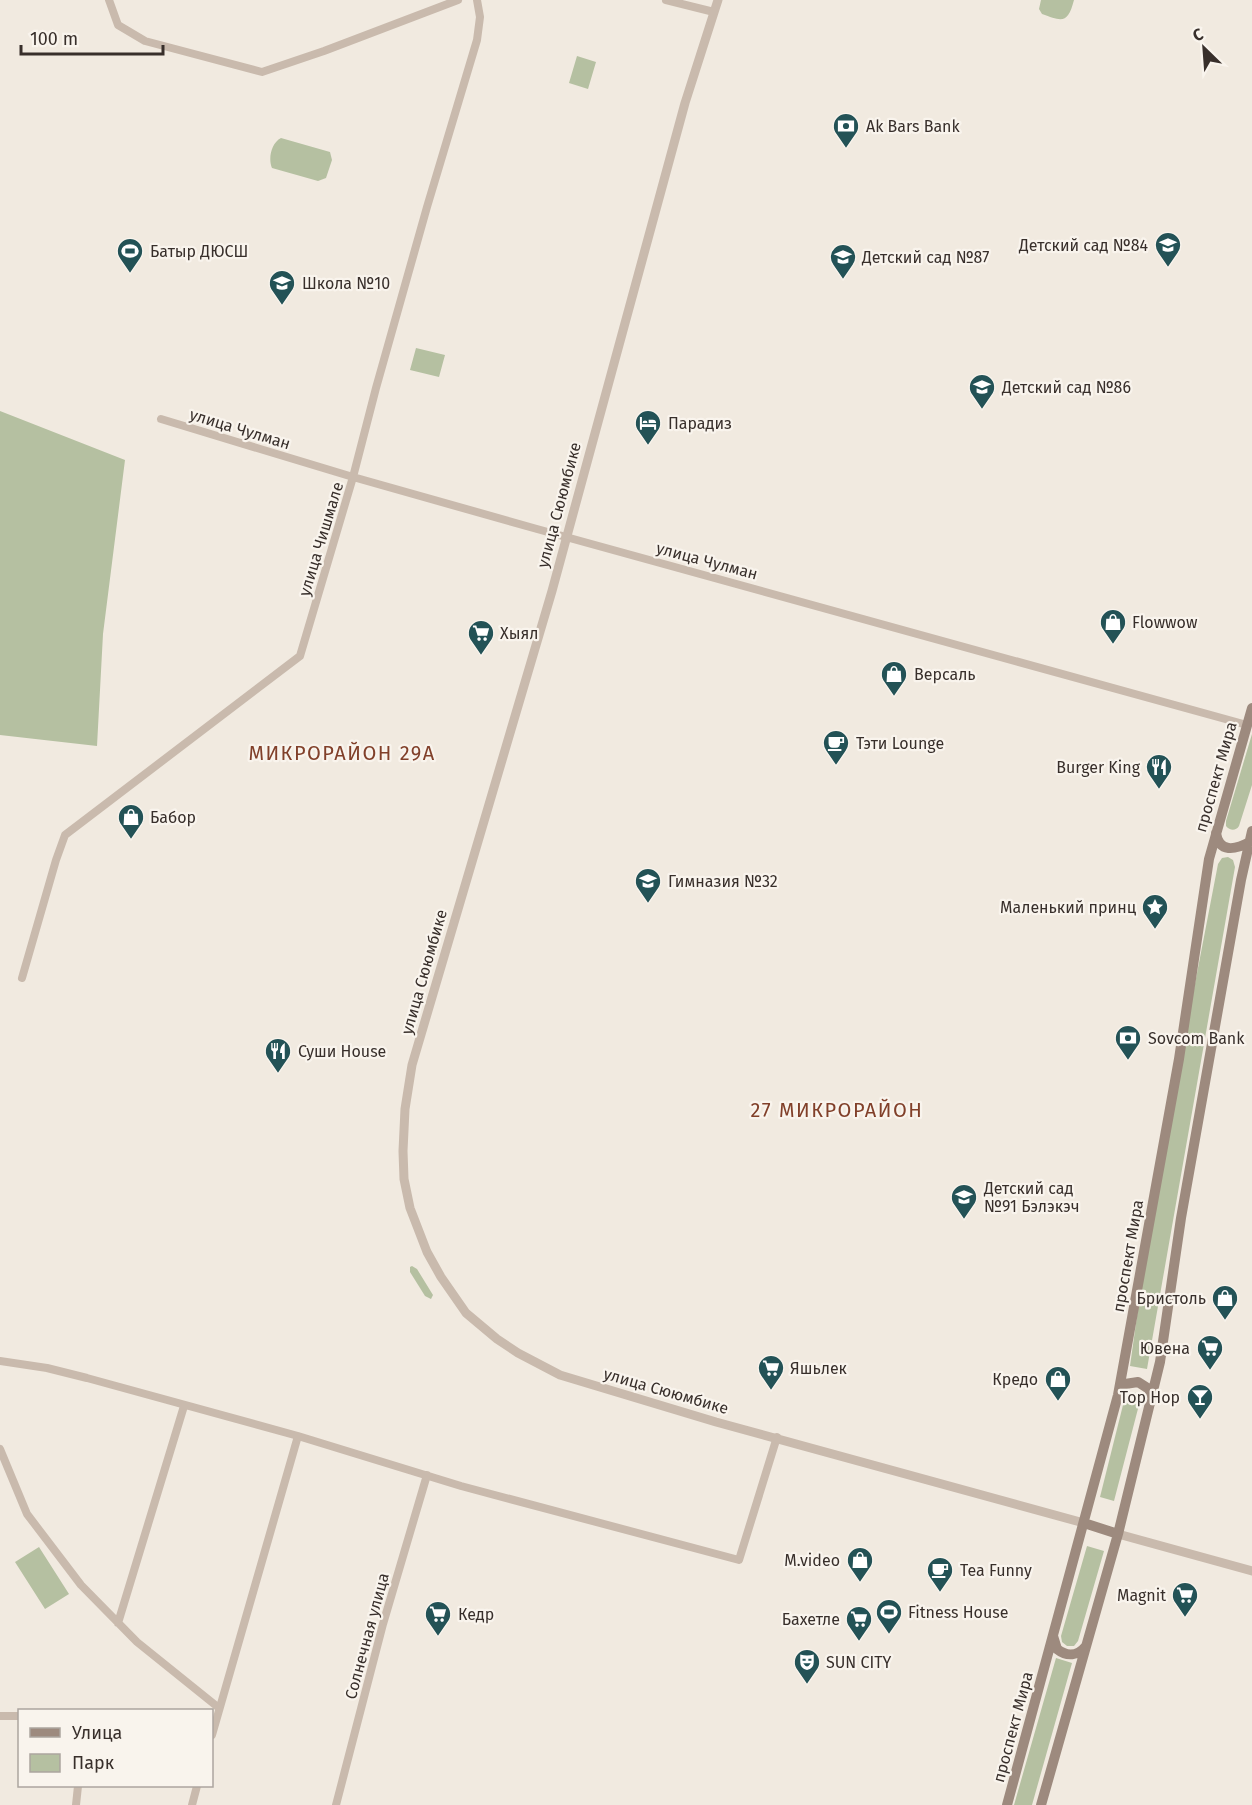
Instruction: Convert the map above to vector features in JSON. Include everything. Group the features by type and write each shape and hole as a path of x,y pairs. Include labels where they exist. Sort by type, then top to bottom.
{"main road":[{"name":"проспект Мира","path":"1007,1805 1118,1395 1179,1059 1194,946 1209,860 1252,708"},
{"path":"1216,829 1217,839 1226,848 1238,848 1251,839"},
{"path":"1041,1805 1118,1534 1160,1362 1181,1218 1240,880 1251,839"},
{"path":"1118,1395 1125,1384 1138,1382 1149,1389 1151,1402"},
{"path":"1084,1523 1118,1534"},
{"path":"1054,1633 1055,1646 1065,1654 1078,1653 1087,1643"}],"street":[{"path":"109,0 118,25 145,41 262,72 458,0"},
{"name":"улица Чишмале","path":"22,978 65,835 300,656 477,40 480,16 477,0"},
{"path":"666,0 714,12"},
{"name":"улица Сююмбике","path":"718,0 685,103 511,733 450,931 412,1065 405,1109 403,1151 406,1194 427,1252 455,1299 477,1322 518,1353 560,1375 716,1422 1084,1523"},
{"name":"улица Чулман","path":"160,419 353,477 1247,725"},
{"path":"0,1361 46,1368 298,1436 462,1486 739,1560 777,1437"},
{"path":"118,1623 184,1406"},
{"path":"213,1728 298,1436"},
{"path":"0,1449 27,1514 81,1585 138,1642 219,1708"},
{"name":"Солнечная улица","path":"336,1805 383,1624 428,1475"},
{"path":"1118,1534 1252,1571"},
{"path":"0,1716 18,1716"},
{"path":"76,1805 78,1787"},
{"path":"192,1805 196,1787"}],"green space":[{"path":"1041,0 1074,0 1067,17 1060,19 1042,14 1039,9"},
{"path":"577,56 596,62 588,89 569,83"},
{"path":"281,138 330,152 332,160 326,178 318,181 272,168 271,152"},
{"path":"416,348 445,355 439,377 410,370"},
{"path":"0,411 125,460 103,634 97,746 0,735"},
{"path":"1252,734 1252,785 1239,826 1231,830 1226,826 1226,821"},
{"path":"1228,857 1233,860 1235,867 1147,1369 1130,1366 1153,1202 1218,864 1222,858"},
{"path":"412,1266 417,1269 433,1295 431,1299 425,1296 410,1272"},
{"path":"1129,1392 1137,1393 1140,1401 1114,1501 1100,1497 1125,1397"},
{"path":"1087,1546 1104,1551 1078,1641 1074,1646 1067,1646 1062,1642 1061,1636"},
{"path":"39,1547 69,1594 45,1609 15,1562"},
{"path":"1056,1658 1072,1663 1032,1805 1014,1805"}],"place":[{"name":"Ak Bars Bank","path":"846,149"},
{"name":"Детский сад №84","path":"1168,268"},
{"name":"Батыр ДЮСШ","path":"130,274"},
{"name":"Детский сад №87","path":"843,280"},
{"name":"Школа №10","path":"282,306"},
{"name":"Детский сад №86","path":"982,410"},
{"name":"Парадиз","path":"648,446"},
{"name":"Flowwow","path":"1113,645"},
{"name":"Хыял","path":"481,656"},
{"name":"Версаль","path":"894,697"},
{"name":"Тэти Lounge","path":"836,766"},
{"name":"Burger King","path":"1159,790"},
{"name":"Бабор","path":"131,840"},
{"name":"Гимназия №32","path":"648,904"},
{"name":"Маленький принц","path":"1155,930"},
{"name":"Sovcom Bank","path":"1128,1061"},
{"name":"Суши House","path":"278,1074"},
{"name":"Детский сад №91 Бэлэкэч","path":"964,1220"},
{"name":"Бристоль","path":"1225,1321"},
{"name":"Ювена","path":"1210,1371"},
{"name":"Яшьлек","path":"771,1391"},
{"name":"Кредо","path":"1058,1402"},
{"name":"Top Hop","path":"1200,1420"},
{"name":"M.video","path":"860,1583"},
{"name":"Tea Funny","path":"940,1593"},
{"name":"Magnit","path":"1185,1618"},
{"name":"Fitness House","path":"889,1635"},
{"name":"Кедр","path":"438,1637"},
{"name":"Бахетле","path":"859,1642"},
{"name":"SUN CITY","path":"807,1685"}],"district":[{"name":"МИКРОРАЙОН 29А","path":"342,753"},
{"name":"27 МИКРОРАЙОН","path":"837,1110"}]}
